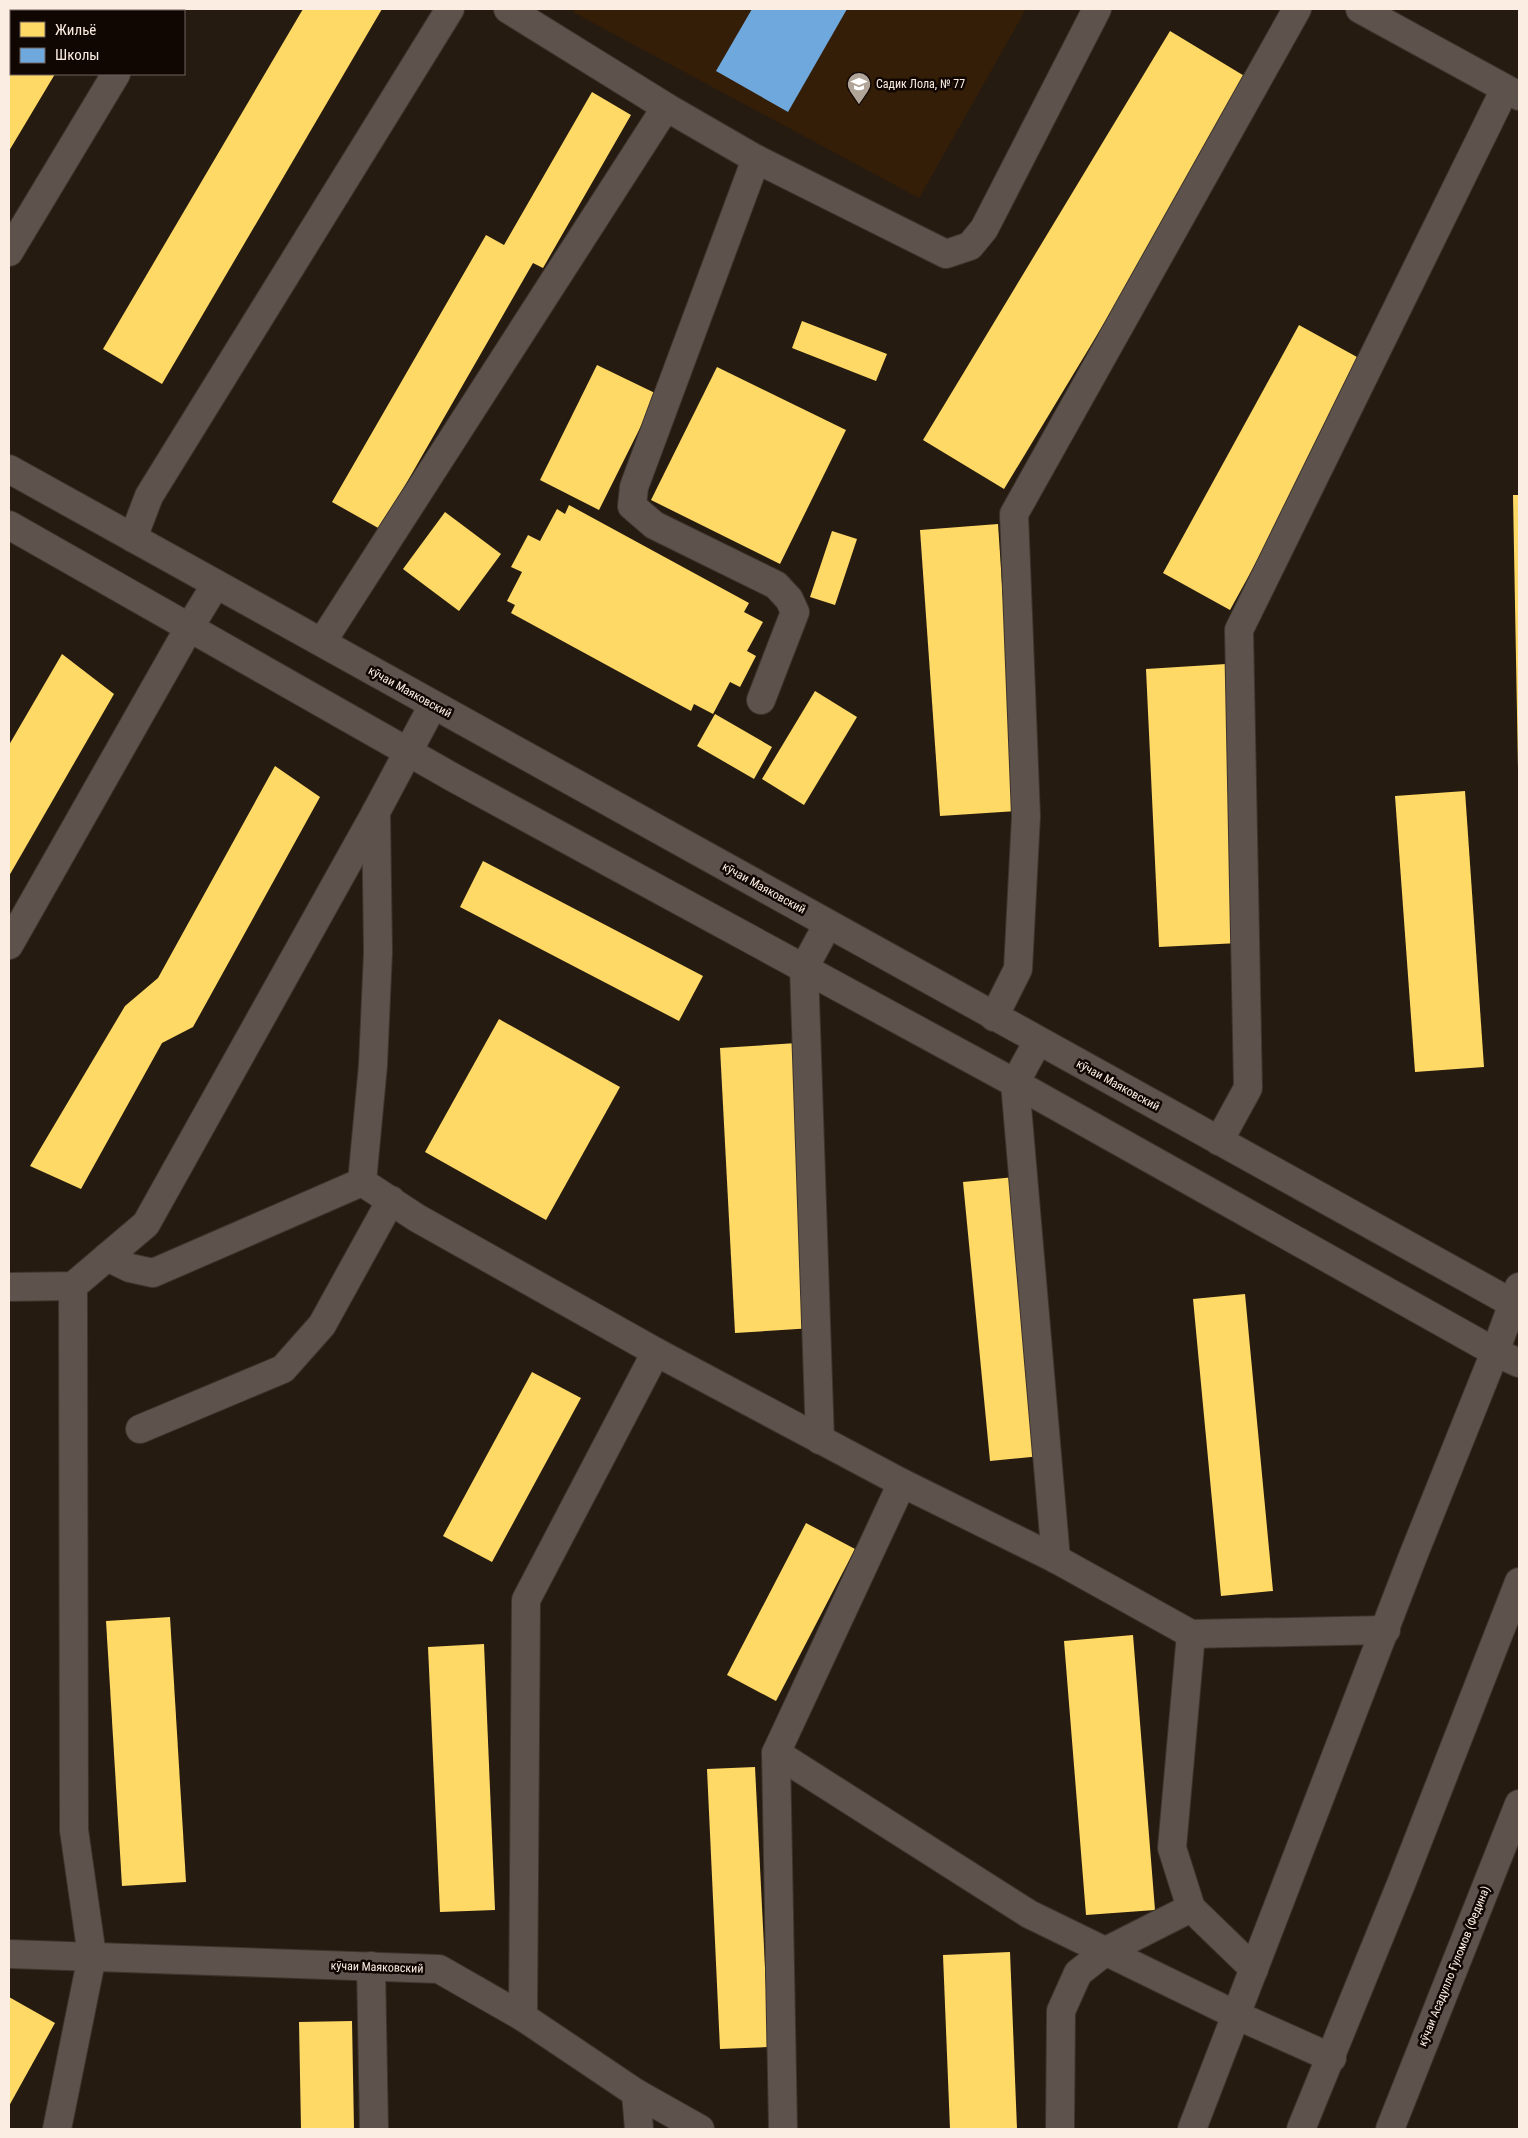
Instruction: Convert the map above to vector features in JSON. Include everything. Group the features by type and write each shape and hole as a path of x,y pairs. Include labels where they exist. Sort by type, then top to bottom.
{"street":[{"path":"133,538 150,496 450,9"},
{"path":"508,9 666,107 756,159 946,254 970,246 984,229 1097,9"},
{"path":"994,1017 1018,969 1026,816 1014,514 1297,9"},
{"path":"1219,1140 1248,1088 1239,630 1512,93 1360,9"},
{"path":"9,252 115,75"},
{"path":"322,642 666,107"},
{"path":"756,159 634,487 632,506 654,524 776,585 789,599 795,612 761,700"},
{"name":"кӯчаи Маяковский","path":"9,469 1038,1042 1517,1299"},
{"path":"9,525 407,751 1015,1083 1507,1358"},
{"path":"9,945 189,628 216,584"},
{"path":"9,1287 73,1286 146,1224 376,812 433,705"},
{"path":"362,1182 373,1065 378,952 376,812"},
{"path":"820,1440 804,968 828,924"},
{"path":"1038,1042 1015,1083 1056,1559"},
{"path":"362,1182 417,1218 656,1352 902,1483 1056,1559 1191,1634 1386,1630"},
{"path":"108,1257 130,1268 153,1273 362,1182"},
{"path":"140,1429 283,1369 322,1325 390,1200"},
{"path":"57,2129 92,1956 74,1830 73,1286"},
{"path":"1192,2129 1413,1556 1507,1358 1517,1299"},
{"path":"524,2017 526,1600 656,1352"},
{"path":"783,2129 776,1753 902,1483"},
{"path":"1301,2129 1332,2058 1519,1582"},
{"path":"1191,1634 1172,1848 1191,1908 1254,1969"},
{"path":"776,1753 1029,1914 1236,2015 1332,2058"},
{"name":"кӯчаи Асадулло Ғуломов (Федина)","path":"1390,2129 1519,1804"},
{"path":"1060,2129 1061,2011 1078,1973 1106,1951 1191,1908"},
{"name":"кӯчаи Маяковский","path":"9,1954 439,1969 524,2017 636,2093 700,2129"},
{"path":"371,1966 374,2129"},
{"path":"636,2093 639,2129"}],"shaded area":[{"name":"Садик Лола, № 77","path":"575,9 1026,9 919,198 573,12"}],"building: Жильё":[{"path":"12,9 94,9 93,10"},
{"path":"303,9 382,9 162,384 103,349"},
{"path":"10,12 10,75 54,75 9,151"},
{"path":"1170,31 1251,80 1004,489 923,440"},
{"path":"592,92 631,115 543,268 533,263 380,529 332,502 486,235 504,245"},
{"path":"802,321 887,354 876,381 792,348"},
{"path":"1299,325 1366,362 1230,610 1163,573"},
{"path":"597,365 657,394 599,510 540,480"},
{"path":"717,367 846,430 780,564 651,500"},
{"path":"1513,495 1519,495 1519,768 1518,768"},
{"path":"569,505 749,603 744,612 763,622 747,651 756,656 740,687 730,682 713,714 694,704 691,711 511,613 515,605 507,601 522,572 511,567 528,535 540,541 557,509 565,514"},
{"path":"445,512 501,554 459,611 403,569"},
{"path":"998,524 1017,811 940,816 920,530"},
{"path":"832,531 857,539 835,605 810,597"},
{"path":"62,654 114,694 9,876 9,745"},
{"path":"1226,664 1239,943 1159,947 1146,669"},
{"path":"815,691 857,717 804,805 762,779"},
{"path":"715,714 772,747 754,779 697,746"},
{"path":"275,766 320,797 193,1027 162,1043 81,1189 30,1166 125,1006 158,978"},
{"path":"1465,791 1484,1067 1415,1072 1395,796"},
{"path":"483,861 703,976 679,1021 460,907"},
{"path":"499,1019 620,1087 546,1220 425,1152"},
{"path":"797,1043 813,1328 735,1333 720,1048"},
{"path":"1015,1177 1041,1456 990,1461 963,1182"},
{"path":"1245,1294 1273,1591 1221,1596 1193,1299"},
{"path":"532,1372 581,1398 492,1562 443,1536"},
{"path":"806,1523 855,1549 776,1701 727,1675"},
{"path":"170,1617 186,1882 122,1886 106,1621"},
{"path":"1133,1635 1155,1910 1086,1915 1064,1641"},
{"path":"484,1644 495,1910 440,1912 428,1647"},
{"path":"755,1767 769,2047 720,2049 707,1769"},
{"path":"1010,1952 1017,2129 950,2129 943,1955"},
{"path":"9,1997 55,2023 9,2106"},
{"path":"352,2021 354,2129 301,2129 299,2022"}],"building: Школы":[{"path":"752,9 847,9 788,112 716,71"}],"place":[{"name":"Садик Лола, № 77","path":"859,105"}]}
